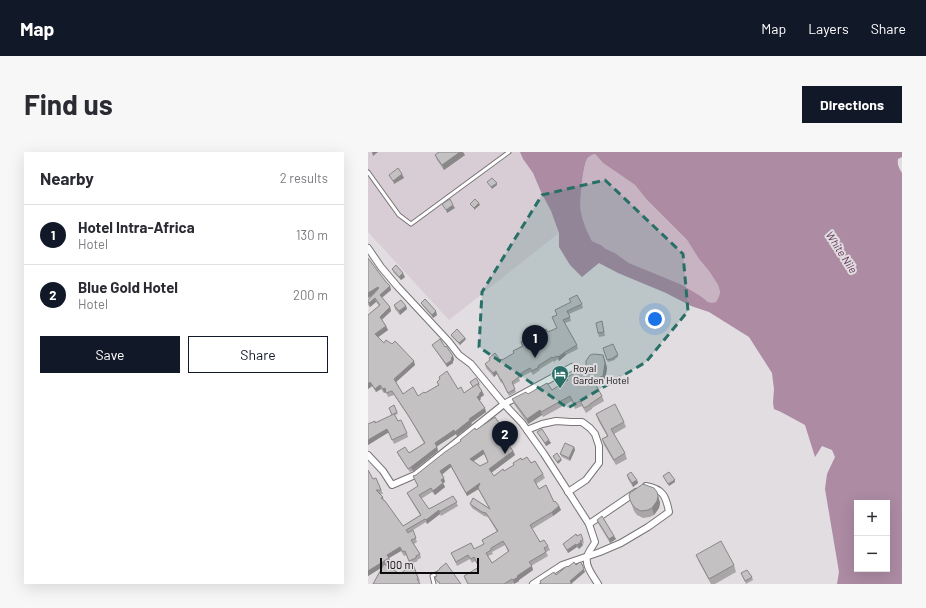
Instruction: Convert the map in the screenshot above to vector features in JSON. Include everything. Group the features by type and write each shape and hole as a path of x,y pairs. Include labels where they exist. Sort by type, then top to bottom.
{"street":[{"path":"368,248 370,256 449,342 459,355 471,364 527,430 544,454 589,524 595,542 587,556 588,564 591,573 598,584"},
{"path":"368,455 383,471 392,485 415,475 504,404 572,367"},
{"path":"527,430 542,424 556,421 582,422 595,434 599,446 599,463 586,480 568,492"},
{"path":"533,584 562,565 621,543 648,527 669,512 667,502 662,492 645,486 589,524"}],"lane":[{"path":"368,172 399,215 411,224 509,152"},
{"path":"434,584 432,576 438,572"}],"highlighted area":[{"path":"605,180 683,254 688,311 646,362 568,408 479,347 482,292 542,195"}],"shaded area":[{"path":"368,152 520,152 533,173 551,211 559,233 449,320 368,232"},
{"path":"595,154 603,163 635,185 647,200 687,240 718,285 720,292 716,302 712,304 702,297 629,263 615,253 592,241 581,212 581,202 583,177 587,159"}],"water":[{"name":"White Nile","path":"520,152 902,152 902,157 898,159 898,166 902,173 902,584 837,584 839,572 825,489 827,474 835,457 832,450 822,446 815,457 805,425 774,409 772,373 749,337 709,312 691,306 599,263 582,277 570,265 559,247 559,233 551,211 533,173","holes":["595,154 603,163 635,185 647,200 687,240 718,285 720,292 716,302 708,302 682,285 629,263 615,253 592,241 581,212 583,177 587,159 589,157"]}],"building":[{"path":"439,152 460,152 442,165 435,155"},
{"path":"398,168 402,174 393,181 389,175"},
{"path":"492,178 497,183 491,187 487,182"},
{"path":"450,199 453,205 446,210 442,204"},
{"path":"475,199 479,203 474,208 470,204"},
{"path":"368,258 390,286 380,295 390,307 380,317 386,326 375,334 384,343 386,340 392,344 395,341 414,361 394,379 403,394 413,387 418,396 424,392 425,393 439,385 437,382 440,379 439,377 447,371 458,389 461,387 464,393 477,384 482,391 477,397 485,408 469,419 470,420 455,432 454,430 435,443 437,447 408,469 397,452 405,447 409,453 425,443 392,391 386,393 385,388 383,389 380,385 375,389 370,382 368,384 368,315 380,305 375,298 369,303 368,302 368,300 379,288 378,287 368,293"},
{"path":"396,265 403,273 399,277 392,269"},
{"path":"577,295 582,304 567,311 570,317 563,320 577,345 558,357 552,357 532,371 530,368 518,375 519,377 512,382 515,389 508,393 496,371 493,373 485,364 490,360 489,358 495,353 500,360 502,360 514,353 513,351 523,346 521,342 531,336 532,337 546,329 548,332 557,328 552,317 557,315 555,310 571,302 569,299"},
{"path":"425,299 436,311 432,315 421,303"},
{"path":"401,300 406,306 399,311 394,305"},
{"path":"602,321 604,332 598,333 596,323"},
{"path":"457,329 465,338 459,343 451,335"},
{"path":"440,339 453,356 451,358 452,360 446,364 432,345"},
{"path":"613,344 618,355 607,360 603,348"},
{"path":"590,355 603,355 605,363 603,376 593,380 602,396 590,405 584,408 580,401 574,404 570,396 541,412 540,410 527,419 512,399 526,392 528,394 547,383 552,390 568,380 566,378 586,366 586,361"},
{"path":"476,378 479,383 473,387 470,382"},
{"path":"615,404 624,422 611,429 625,453 614,460 602,439 608,436 596,414"},
{"path":"394,405 397,412 392,415 389,408"},
{"path":"394,414 398,421 401,420 407,433 392,440 387,429 368,440 368,424 375,421 375,423"},
{"path":"495,417 506,433 502,436 513,451 489,469 494,476 503,469 504,471 514,465 513,463 521,458 522,460 527,457 531,463 535,461 543,474 534,480 539,489 546,485 554,502 555,501 559,506 530,525 540,542 544,540 548,546 544,548 546,552 529,562 532,566 517,576 518,577 504,584 468,584 464,576 479,567 474,557 471,559 468,555 456,562 451,553 471,543 474,549 484,544 482,540 498,531 486,513 470,504 473,498 490,509 478,488 480,483 466,493 450,464 440,471 444,478 441,480 443,483 433,491 431,488 419,495 429,509 453,496 457,502 439,512 439,510 426,520 425,519 406,530 408,533 413,530 416,538 411,540 420,554 416,556 416,558 409,561 405,551 403,552 400,547 387,555 389,558 368,571 368,470 373,479 376,478 381,490 376,490 383,497 381,498 385,501 403,526 421,515 407,493 418,486 413,476 461,441 460,440 475,428 476,430","holes":["483,450 488,462 480,466 470,459","503,541 509,551 492,563 486,553 491,550 491,548"]},
{"path":"542,429 549,440 545,443 537,432"},
{"path":"565,443 574,447 569,458 560,454"},
{"path":"557,453 561,459 557,462 553,456"},
{"path":"631,472 637,480 632,483 627,475"},
{"path":"669,472 675,480 668,484 663,476"},
{"path":"643,484 654,488 658,496 657,501 652,508 641,511 635,508 632,504 629,495"},
{"path":"602,516 614,536 609,539 597,520"},
{"path":"576,534 577,536 581,534 583,540 567,550 563,544"},
{"path":"721,541 734,565 709,579 696,555"},
{"path":"574,562 576,565 580,562 584,569 570,581 572,584 540,584 540,581 554,572 556,575"},
{"path":"446,563 461,584 440,584 435,578 437,576 435,573"},
{"path":"384,564 400,574 413,564 420,584 373,584"},
{"path":"747,570 752,577 745,581 741,573"}],"place":[{"name":"Hotel Intra-Africa","path":"535,358"},
{"name":"Royal Garden Hotel","path":"560,389"},
{"name":"Blue Gold Hotel","path":"505,454"}]}
